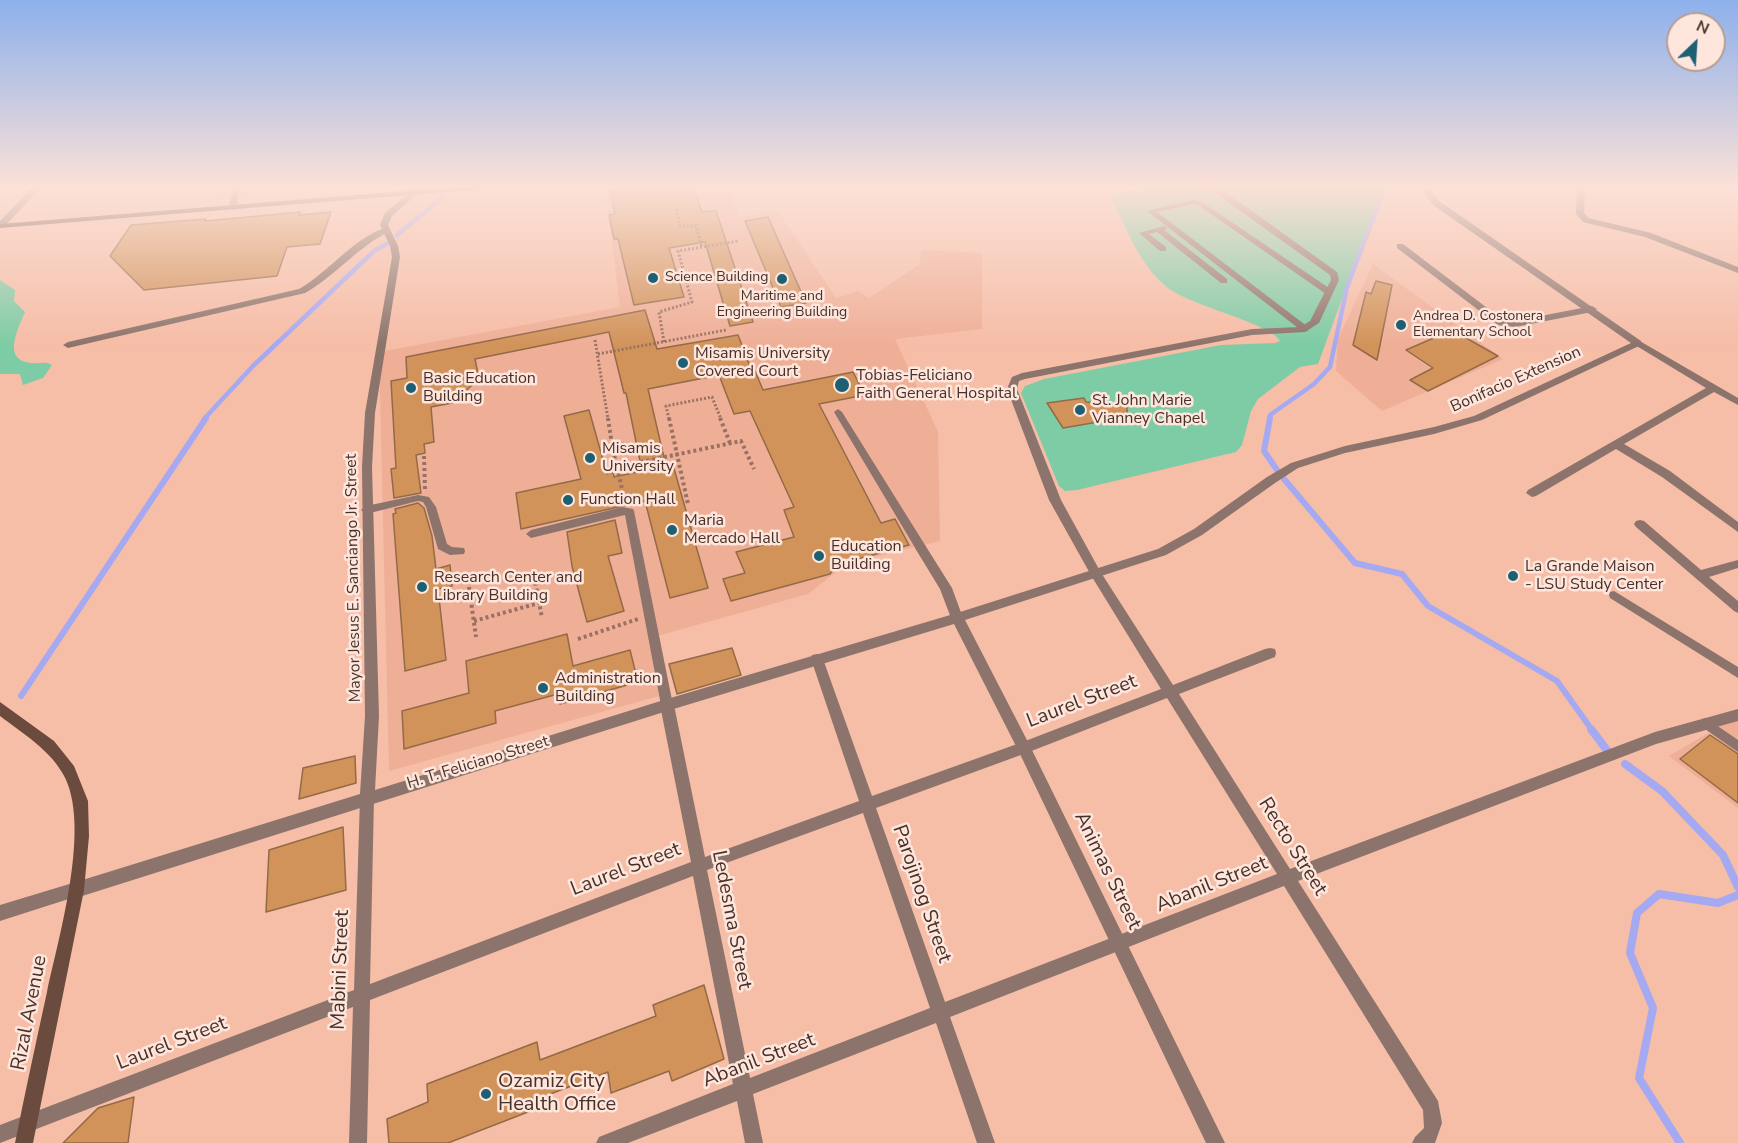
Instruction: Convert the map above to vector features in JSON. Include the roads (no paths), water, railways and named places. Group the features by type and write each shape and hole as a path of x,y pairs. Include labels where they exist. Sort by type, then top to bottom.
{"main road":[{"name":"Rizal Avenue","path":"0,708 49,745 69,770 81,801 82,836 76,890 24,1143"}],"street":[{"path":"68,345 302,291 314,285 366,238"},
{"name":"Mayor Jesus E. Sanciango Jr. Street","path":"367,798 372,716 366,510 370,413 396,257 390,238"},
{"path":"1285,238 1332,272 1335,280 1314,323 1305,329"},
{"path":"1488,238 1638,343 1738,402"},
{"path":"1657,238 1738,270"},
{"path":"1400,246 1501,323 1515,324 1592,309"},
{"name":"Recto Street","path":"1305,329 1293,332 1246,333 1015,379 1012,389 1055,500 1096,574 1432,1107 1434,1122 1432,1134 1421,1143"},
{"name":"Bonifacio Extension","path":"957,618 1162,552 1187,540 1280,472 1300,463 1463,423 1638,343"},
{"path":"1532,493 1713,388"},
{"path":"1617,445 1666,474 1738,528"},
{"path":"1640,524 1738,608"},
{"name":"Animas Street","path":"921,549 946,588 957,618 1024,748 1216,1143"},
{"path":"1699,575 1738,564"},
{"name":"H. T. Feliciano Street","path":"0,913 667,705 957,618"},
{"name":"Laurel Street","path":"0,1134 699,866 1024,748 1270,653"},
{"name":"Parojinog Street","path":"817,659 986,1143"},
{"name":"Ledesma Street","path":"667,705 754,1143"},
{"name":"Abanil Street","path":"605,1143 1120,945 1286,878 1655,738 1738,715"},
{"name":"Mabini Street","path":"358,1143 367,798"}],"lane":[{"path":"1150,238 1163,249"},
{"path":"1170,238 1224,281"},
{"path":"1185,238 1305,329"},
{"path":"1252,238 1329,292"},
{"path":"838,412 921,549"},
{"path":"366,510 418,498 426,499 431,507 442,546 450,551 460,551"},
{"path":"531,534 627,510 631,516 667,705"},
{"path":"1614,595 1738,673"},
{"path":"1706,723 1738,747"}],"waterway":[{"path":"1269,419 1270,415 1314,384 1330,367 1347,287 1366,238"},
{"path":"204,419 253,366 374,251 388,243"},
{"path":"21,696 206,418"},
{"path":"1270,418 1264,451 1277,470"},
{"path":"1284,479 1355,563 1402,574 1428,606 1557,681 1592,730"},
{"path":"1591,729 1609,753"},
{"path":"1625,764 1662,791 1723,855 1738,887"},
{"path":"1680,1143 1639,1078 1653,1008 1630,953 1637,913 1659,894 1718,903 1738,895"}],"place":[{"name":"Science Building","path":"653,278"},
{"name":"Maritime and Engineering Building","path":"782,279"},
{"name":"Andrea D. Costonera Elementary School","path":"1401,325"},
{"name":"Misamis University Covered Court","path":"683,363"},
{"name":"Tobias-Feliciano Faith General Hospital","path":"842,385"},
{"name":"Basic Education Building","path":"411,388"},
{"name":"St. John Marie Vianney Chapel","path":"1080,410"},
{"name":"Misamis University","path":"590,458"},
{"name":"Function Hall","path":"568,500"},
{"name":"Maria Mercado Hall","path":"672,530"},
{"name":"Education Building","path":"819,556"},
{"name":"La Grande Maison - LSU Study Center","path":"1513,576"},
{"name":"Research Center and Library Building","path":"422,587"},
{"name":"Administration Building","path":"543,688"},
{"name":"Ozamiz City Health Office","path":"486,1094"}]}
